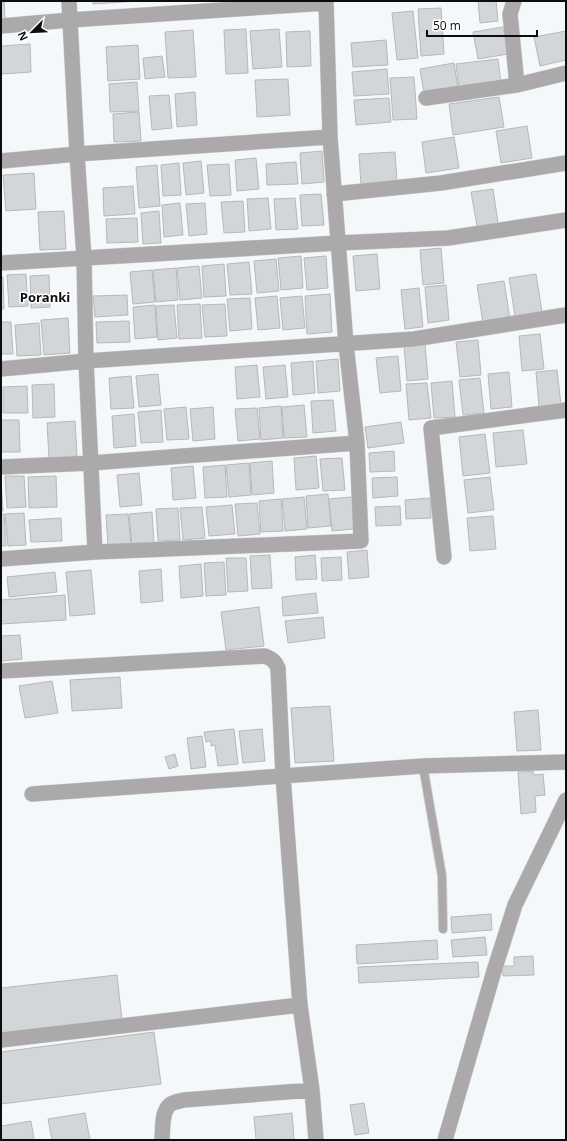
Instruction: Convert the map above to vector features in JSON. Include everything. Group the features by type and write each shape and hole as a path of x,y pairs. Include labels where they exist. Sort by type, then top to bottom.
{"street":[{"path":"69,1 84,258 86,361 95,552"},
{"path":"514,1 510,14 517,85"},
{"path":"1,26 326,2 330,138 346,344 357,443 361,541 95,552 1,558"},
{"path":"426,98 517,85 566,73"},
{"path":"1,161 77,154 330,138"},
{"path":"334,194 441,183 566,162"},
{"path":"1,263 448,238 566,220"},
{"path":"1,368 414,339 566,315"},
{"path":"444,557 431,428 566,410"},
{"path":"1,467 91,463 357,443"},
{"path":"1,671 266,656 272,658 276,662 278,668 283,776 300,1005 312,1090 316,1140"},
{"path":"32,794 423,766 566,762"},
{"path":"445,1140 494,971 515,905 566,800"},
{"path":"1,1040 300,1005"},
{"path":"162,1140 163,1120 166,1110 171,1104 184,1100 312,1090"}],"lane":[{"path":"423,766 442,876 443,929"}],"building":[{"path":"1,1 4,1 5,19 1,19"},
{"path":"93,1 138,1 93,4"},
{"path":"478,1 496,1 498,21 480,23"},
{"path":"441,8 444,54 421,56 418,9"},
{"path":"413,11 418,58 397,60 392,13"},
{"path":"503,27 508,54 478,59 473,32"},
{"path":"246,29 248,73 226,74 224,30"},
{"path":"279,29 282,67 253,69 250,31"},
{"path":"193,30 196,77 168,78 165,32"},
{"path":"310,31 311,66 287,67 286,32"},
{"path":"566,31 566,60 540,66 534,37"},
{"path":"386,40 388,65 353,67 351,43"},
{"path":"30,44 31,72 1,74 1,46"},
{"path":"138,45 140,79 108,81 106,47"},
{"path":"162,56 165,77 145,79 143,58"},
{"path":"498,59 501,83 459,88 456,64"},
{"path":"454,63 458,89 424,94 420,69"},
{"path":"387,69 389,94 354,96 352,72"},
{"path":"414,77 417,119 393,120 390,78"},
{"path":"288,79 290,115 257,117 255,80"},
{"path":"137,82 139,111 110,112 109,84"},
{"path":"195,92 197,125 177,127 175,94"},
{"path":"169,95 172,128 152,130 149,96"},
{"path":"499,97 504,127 453,135 449,104"},
{"path":"389,98 391,122 356,125 354,100"},
{"path":"139,112 141,141 114,142 113,114"},
{"path":"527,126 532,158 501,163 496,131"},
{"path":"454,137 459,168 426,173 422,142"},
{"path":"322,151 324,182 302,184 300,153"},
{"path":"395,152 397,183 361,185 359,154"},
{"path":"256,158 259,189 237,191 235,160"},
{"path":"201,161 204,193 186,195 183,163"},
{"path":"296,162 298,184 267,185 266,164"},
{"path":"179,163 181,195 163,196 161,165"},
{"path":"229,164 231,195 210,196 207,165"},
{"path":"157,165 160,206 139,208 136,167"},
{"path":"34,173 36,209 6,211 3,175"},
{"path":"133,186 135,214 104,216 103,188"},
{"path":"493,189 498,223 477,226 471,192"},
{"path":"321,194 324,225 302,226 300,195"},
{"path":"268,198 271,229 249,231 247,199"},
{"path":"295,198 298,229 276,230 274,199"},
{"path":"243,201 245,232 224,233 221,202"},
{"path":"180,203 183,235 164,237 162,205"},
{"path":"205,203 207,234 189,236 186,204"},
{"path":"64,211 66,249 40,250 38,212"},
{"path":"159,211 161,243 143,244 141,213"},
{"path":"137,218 138,242 107,243 106,219"},
{"path":"441,248 444,283 423,285 420,250"},
{"path":"377,254 380,289 356,291 353,256"},
{"path":"301,256 303,288 281,290 278,258"},
{"path":"326,256 328,288 307,290 304,258"},
{"path":"276,259 279,291 257,293 254,261"},
{"path":"249,262 252,294 230,295 227,264"},
{"path":"224,264 226,296 204,297 202,266"},
{"path":"199,266 202,298 180,300 177,268"},
{"path":"176,268 178,300 156,302 153,270"},
{"path":"152,270 155,302 133,304 130,272"},
{"path":"26,274 28,306 9,307 7,275"},
{"path":"536,274 542,312 515,316 509,278"},
{"path":"49,275 50,307 31,308 30,276"},
{"path":"1,277 3,277 4,309 1,309"},
{"path":"504,281 510,319 483,323 477,285"},
{"path":"446,285 449,320 428,323 425,287"},
{"path":"419,288 423,327 405,329 401,290"},
{"path":"330,294 332,332 307,334 305,296"},
{"path":"127,295 128,315 95,317 93,296"},
{"path":"277,296 280,328 258,330 255,298"},
{"path":"302,296 305,328 283,330 280,298"},
{"path":"250,298 252,329 230,331 227,299"},
{"path":"200,304 202,338 179,339 177,305"},
{"path":"225,304 227,336 205,337 202,305"},
{"path":"155,305 157,337 135,339 133,307"},
{"path":"174,305 177,338 158,340 156,306"},
{"path":"68,318 70,353 44,355 41,320"},
{"path":"129,321 130,342 97,343 96,322"},
{"path":"1,322 11,322 13,354 1,354"},
{"path":"39,323 41,355 17,356 15,325"},
{"path":"540,334 544,369 522,371 519,336"},
{"path":"478,340 481,375 460,377 456,342"},
{"path":"425,344 428,379 407,381 404,346"},
{"path":"398,356 401,391 380,393 376,358"},
{"path":"338,359 340,391 318,393 316,361"},
{"path":"313,361 315,393 293,395 291,363"},
{"path":"257,365 260,397 237,399 235,367"},
{"path":"285,365 288,397 266,399 263,367"},
{"path":"557,370 561,405 539,407 536,372"},
{"path":"509,372 512,407 491,409 488,374"},
{"path":"158,374 161,405 139,407 136,376"},
{"path":"131,376 134,408 111,409 109,378"},
{"path":"480,378 484,413 463,415 459,380"},
{"path":"452,381 455,417 434,418 431,383"},
{"path":"427,383 431,418 409,420 406,384"},
{"path":"54,384 55,417 33,418 32,385"},
{"path":"27,386 28,413 3,413 3,387"},
{"path":"333,400 336,431 313,433 311,401"},
{"path":"304,405 307,437 284,438 282,407"},
{"path":"281,406 283,438 261,440 259,408"},
{"path":"186,407 189,439 167,440 164,409"},
{"path":"213,407 215,439 193,441 190,409"},
{"path":"257,408 260,439 238,441 235,409"},
{"path":"161,410 163,442 141,443 138,412"},
{"path":"134,414 136,446 114,448 112,416"},
{"path":"1,420 19,420 20,452 1,452"},
{"path":"75,421 77,456 49,458 47,423"},
{"path":"401,422 404,443 368,448 365,427"},
{"path":"523,430 527,464 496,467 493,433"},
{"path":"485,434 490,473 463,476 459,437"},
{"path":"394,451 395,471 370,472 369,453"},
{"path":"316,456 319,488 296,490 294,458"},
{"path":"342,458 345,490 323,491 320,459"},
{"path":"272,461 274,493 252,495 250,463"},
{"path":"249,463 251,495 229,497 226,465"},
{"path":"225,465 227,497 205,498 203,467"},
{"path":"193,466 196,498 173,500 171,468"},
{"path":"139,473 142,505 120,507 117,475"},
{"path":"5,476 24,476 26,507 7,508"},
{"path":"56,476 57,507 29,508 28,477"},
{"path":"397,477 398,496 373,498 372,478"},
{"path":"490,477 494,510 468,513 464,480"},
{"path":"1,479 3,511 1,511"},
{"path":"328,494 331,526 308,528 306,496"},
{"path":"304,497 307,529 285,531 282,499"},
{"path":"352,497 354,529 332,531 329,499"},
{"path":"430,498 431,518 406,519 405,500"},
{"path":"281,499 283,531 261,532 259,501"},
{"path":"257,503 260,534 238,536 235,504"},
{"path":"232,505 235,534 209,536 206,507"},
{"path":"400,506 401,525 376,526 375,507"},
{"path":"202,507 205,538 183,540 180,508"},
{"path":"178,508 180,540 158,541 156,509"},
{"path":"152,512 154,544 132,546 129,514"},
{"path":"24,513 26,545 8,546 5,514"},
{"path":"1,514 4,514 6,546 1,546"},
{"path":"128,514 131,545 108,547 106,515"},
{"path":"493,516 496,549 470,551 467,518"},
{"path":"61,518 62,541 31,542 29,520"},
{"path":"367,550 369,577 349,579 347,552"},
{"path":"270,555 272,588 252,589 250,556"},
{"path":"315,555 317,579 296,580 295,557"},
{"path":"341,557 342,580 322,581 321,558"},
{"path":"226,558 246,558 248,591 228,592"},
{"path":"224,562 226,595 206,596 204,563"},
{"path":"201,564 203,596 181,598 179,566"},
{"path":"161,569 163,601 141,603 139,571"},
{"path":"91,570 95,614 70,616 66,572"},
{"path":"55,572 57,592 9,597 7,577"},
{"path":"316,593 318,613 283,616 282,597"},
{"path":"65,595 66,620 1,624 1,600"},
{"path":"259,607 264,646 226,650 221,612"},
{"path":"323,617 325,638 288,643 285,621"},
{"path":"20,635 22,659 2,661 1,636"},
{"path":"120,677 122,708 72,711 70,680"},
{"path":"52,681 58,713 25,718 19,686"},
{"path":"330,706 334,761 295,763 291,708"},
{"path":"538,710 541,750 517,751 514,712"},
{"path":"234,729 238,764 218,766 215,745 211,746 211,741 206,742 204,732"},
{"path":"262,729 265,761 243,763 239,731"},
{"path":"202,736 206,767 191,769 187,738"},
{"path":"175,754 178,766 169,769 165,757"},
{"path":"533,771 534,775 543,774 545,795 535,796 536,812 521,814 518,772"},
{"path":"491,914 492,930 452,933 451,917"},
{"path":"485,937 487,955 453,957 451,940"},
{"path":"437,940 438,959 357,964 356,945"},
{"path":"533,956 534,975 503,976 502,966 514,966 514,957"},
{"path":"478,962 479,977 359,983 358,967"},
{"path":"117,975 122,1020 1,1033 1,988"},
{"path":"154,1032 161,1084 1,1104 1,1052"},
{"path":"364,1103 369,1133 355,1135 350,1105"},
{"path":"85,1113 90,1140 52,1140 48,1119"},
{"path":"292,1113 294,1140 256,1140 254,1117"},
{"path":"31,1121 34,1140 1,1140 1,1126"}],"district":[{"name":"Poranki","path":"45,297"}]}
